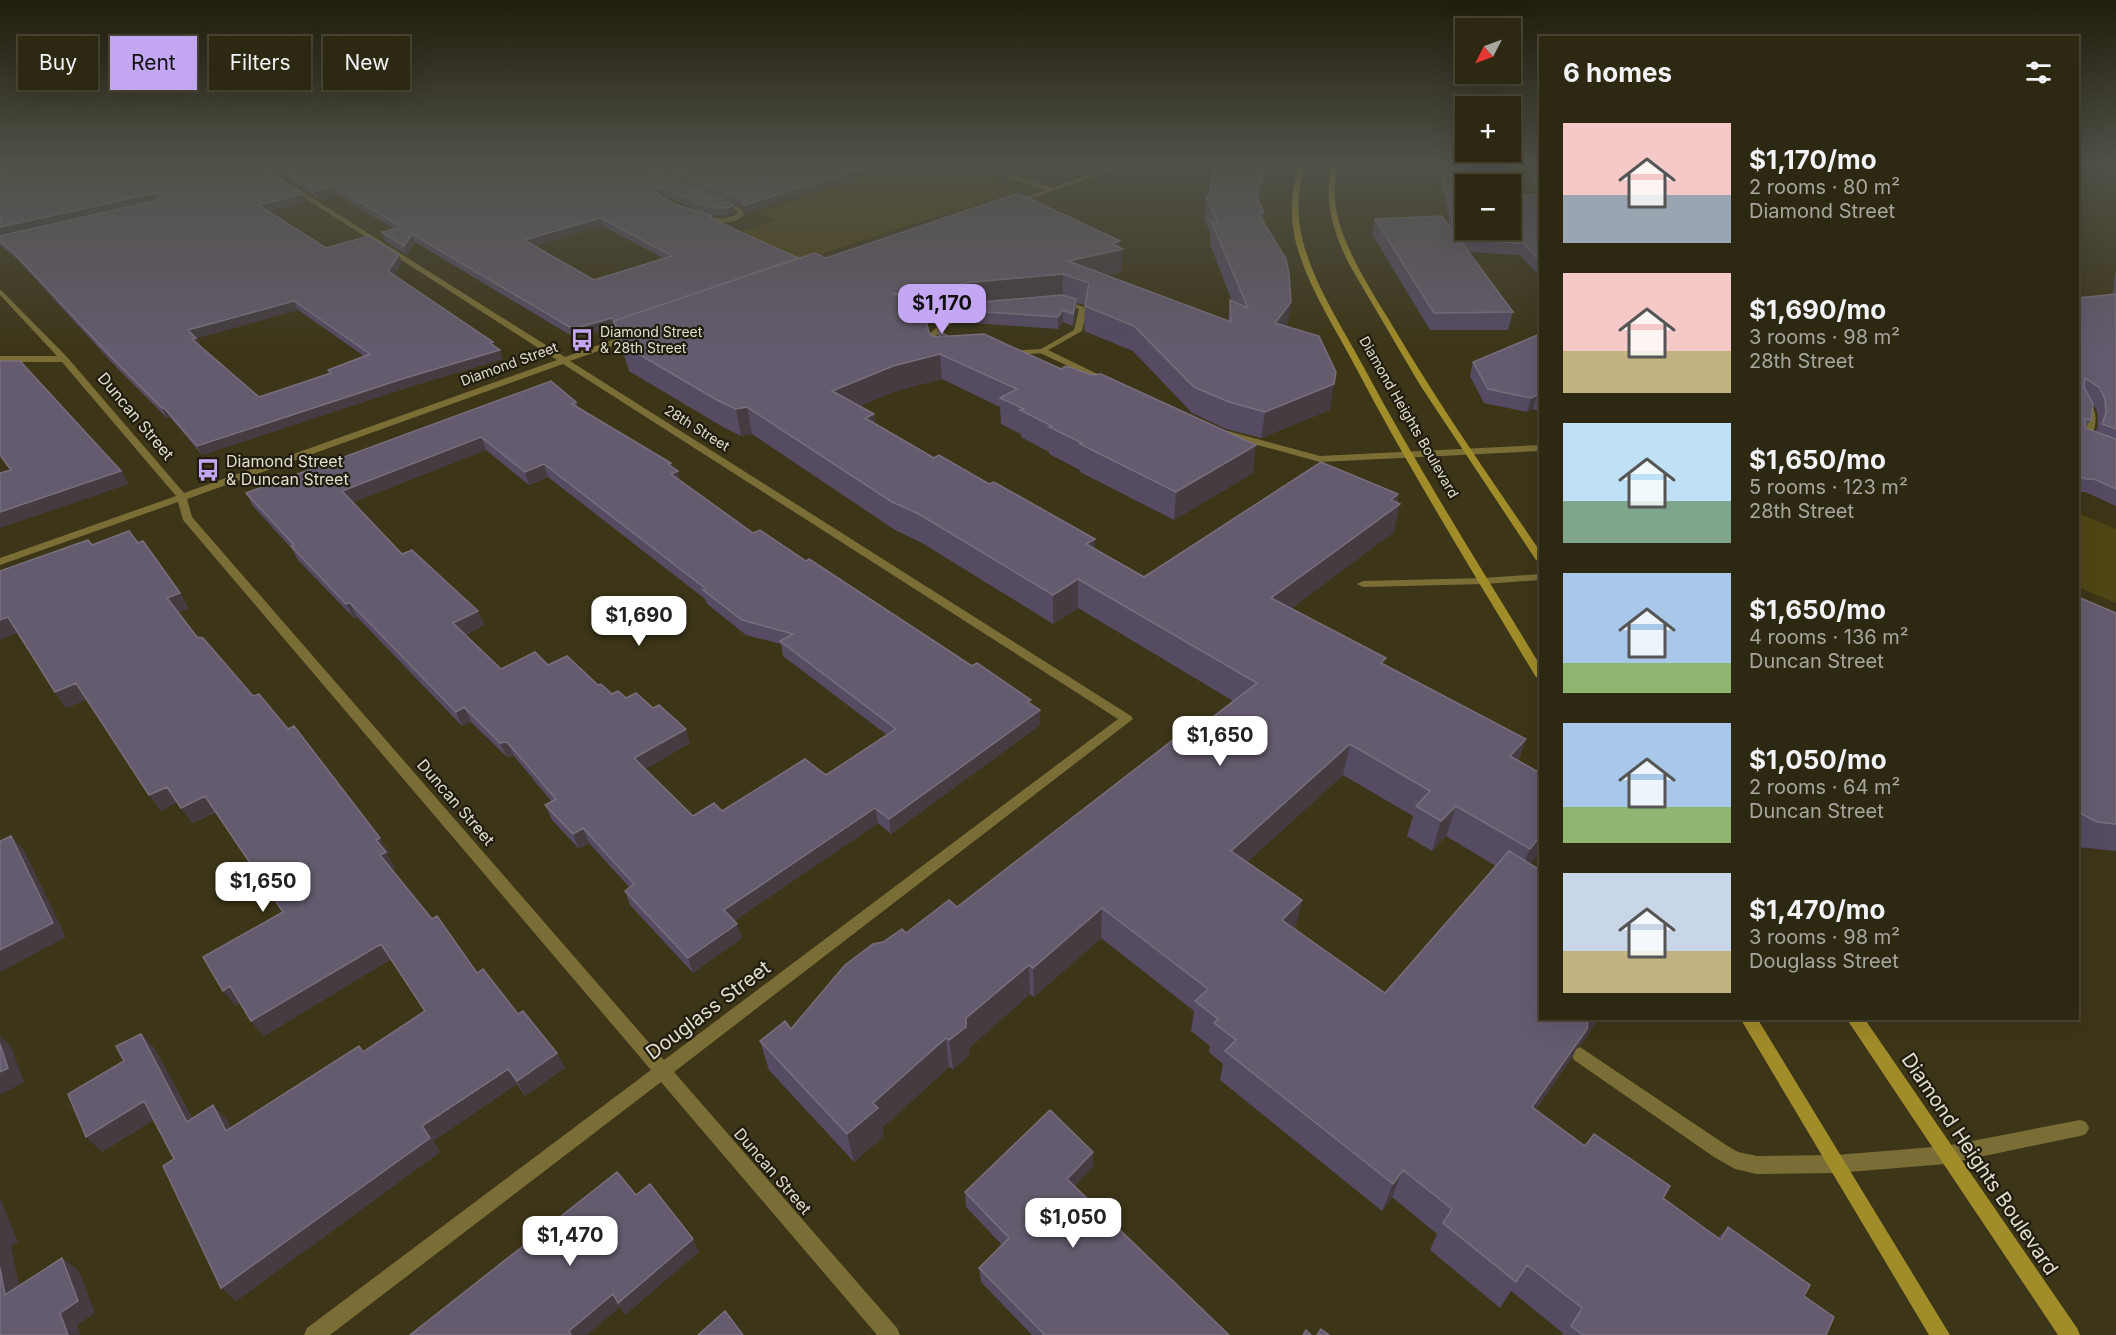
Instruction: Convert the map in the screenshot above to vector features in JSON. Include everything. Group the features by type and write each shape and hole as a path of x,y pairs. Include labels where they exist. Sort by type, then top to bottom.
{"main road":[{"name":"Diamond Heights Boulevard","path":"1296,224 1306,258 1326,306 1408,455 1539,673"},
{"name":"Diamond Heights Boulevard","path":"1336,224 1343,242 1401,347 1468,453 1539,557"},
{"path":"1749,1020 1940,1335"},
{"name":"Diamond Heights Boulevard","path":"1855,1020 2070,1335"}],"street":[{"name":"28th Street","path":"351,224 1127,719"},
{"name":"Duncan Street","path":"0,291 64,359 181,496 187,518 891,1335"},
{"path":"1043,351 1078,331 1083,308 1062,302 968,311 948,322 932,335 938,358 1043,351 1117,385"},
{"name":"Diamond Street","path":"0,562 639,334"},
{"path":"0,359 64,359"},
{"path":"2079,396 2087,403 2094,417 2092,428 2081,438"},
{"path":"1212,428 1320,459 1539,448"},
{"path":"2081,438 2096,442"},
{"path":"1363,584 1539,577"},
{"name":"Douglass Street","path":"314,1335 1127,719"},
{"path":"1580,1054 1735,1160 1757,1166 1836,1164 1946,1155 2080,1128"}],"shaded area":[{"path":"764,224 913,224 796,262 733,234"},
{"path":"2079,513 2116,529 2116,603 2079,587"}],"building":[{"path":"51,224 289,224 326,248 369,236 399,255 388,271 493,342 490,343 500,350 405,378 197,446 164,408 112,358 14,253 0,241 0,236","holes":["294,301 370,354 328,370 331,373 259,397 192,339 196,338 188,330"]},
{"path":"397,224 579,224 524,240 594,280 672,256 613,224 724,224 798,258 614,321 616,327 612,318 573,329 412,234 404,246 382,232 401,227"},
{"path":"926,224 1085,224 1120,241 1112,244 1123,249 1068,261 1231,322 1230,300 1248,308 1212,224 1265,224 1286,259 1289,273 1291,302 1275,323 1319,336 1336,372 1334,384 1265,412 1229,402 1194,387 1134,326 1085,306 1089,283 1063,274 963,283 940,296 892,293 926,308 924,311 929,333 934,337 984,334 1061,369 1066,366 1092,375 1101,374 1256,445 1176,492 1080,444 1082,443 1020,410 1024,409 1000,398 1017,389 940,354 893,366 832,391 874,414 865,418 934,458 939,455 989,484 994,482 1095,539 1086,544 1144,577 1321,462 1398,494 1391,500 1400,504 1271,598 1386,658 1381,663 1526,739 1510,756 1539,772 1539,837 1530,849 1456,806 1441,821 1416,806 1430,791 1350,744 1231,851 1302,900 1282,920 1385,993 1509,851 1539,869 1539,1020 1588,1020 1587,1029 1532,1107 1585,1146 1594,1134 1670,1186 1663,1198 1721,1240 1728,1227 1810,1285 1804,1296 1834,1317 1826,1335 1583,1335 1571,1326 1582,1308 1527,1265 1516,1282 1443,1223 1452,1209 1403,1170 1393,1184 1225,1051 1236,1040 1214,1023 1218,1019 1195,1001 1208,989 1102,908 1033,968 1029,965 966,1018 966,1027 949,1040 946,1038 873,1103 878,1108 847,1134 760,1041 785,1021 791,1029 845,965 873,944 883,942 902,929 906,933 949,900 957,907 1200,719 1205,723 1257,683 1078,579 1053,595 919,514 892,502 747,407 736,409 717,400 623,345 614,321 815,253 826,258"},
{"path":"1378,224 1448,224 1455,234 1455,240 1460,240 1513,312 1434,313"},
{"path":"1521,224 1539,224 1539,260 1523,243 1459,240 1521,240"},
{"path":"2116,294 2116,429 2102,424 2106,413 2105,399 2099,387 2085,378 2084,387 2093,404 2091,420 2085,419 2085,428 2116,439 2116,489 2094,479 2079,476 2079,298"},
{"path":"1062,295 1076,299 1073,314 1063,310 1058,317 959,310 970,303"},
{"path":"938,331 948,336 940,337"},
{"path":"1539,334 1539,358 1537,358 1539,361 1539,396 1531,398 1488,389 1473,362"},
{"path":"0,361 20,361 121,471 0,512 0,473 11,470 0,455"},
{"path":"551,381 576,402 572,404 671,463 668,464 678,471 671,474 753,533 760,530 806,561 809,559 972,666 977,663 1031,700 1028,702 1040,710 889,819 875,808 724,910 737,924 688,958 625,891 634,884 583,828 573,834 545,805 556,799 507,742 500,743 464,707 456,712 350,603 346,604 291,546 294,545 246,493","holes":["481,437 525,472 544,464 706,589 703,590 742,620 793,634 780,641 896,729 826,775 805,759 722,811 714,803 693,816 634,758 686,729 659,705 653,708 636,693 626,698 618,691 612,694 601,684 598,685 567,656 548,665 535,652 501,669 453,623 478,611 412,550 402,554 342,491"]},
{"path":"129,531 138,543 143,541 180,593 167,598 197,637 203,638 253,696 259,694 288,729 294,726 380,838 376,840 386,852 380,855 432,919 437,916 477,973 483,969 518,1014 523,1011 557,1053 517,1081 508,1069 422,1126 430,1138 221,1288 163,1166 174,1159 144,1101 86,1137 68,1094 124,1061 116,1046 141,1034 187,1122 213,1105 226,1131 359,1046 363,1052 425,1011 381,944 251,1021 230,986 223,991 203,957 283,912 205,796 181,808 167,787 149,795 76,683 55,692 8,617 0,620 0,571 88,540 92,545"},
{"path":"2079,597 2116,613 2116,824 2097,822 2079,813"},
{"path":"11,836 53,923 0,950 0,841"},
{"path":"0,1044 8,1068 0,1072"},
{"path":"1050,1110 1093,1152 1067,1179 1229,1335 1043,1335 979,1268 1009,1238 965,1192"},
{"path":"617,1172 636,1195 650,1184 693,1239 618,1303 613,1294 569,1331 571,1335 410,1335"},
{"path":"62,1258 78,1301 60,1313 68,1335 0,1335 0,1268 5,1295"},
{"path":"725,1311 743,1335 698,1335"},
{"path":"1321,1329 1329,1335 1317,1335"}],"place":[{"name":"Diamond Street & 28th Street","path":"582,340"},
{"name":"Diamond Street & Duncan Street","path":"208,470"}]}
